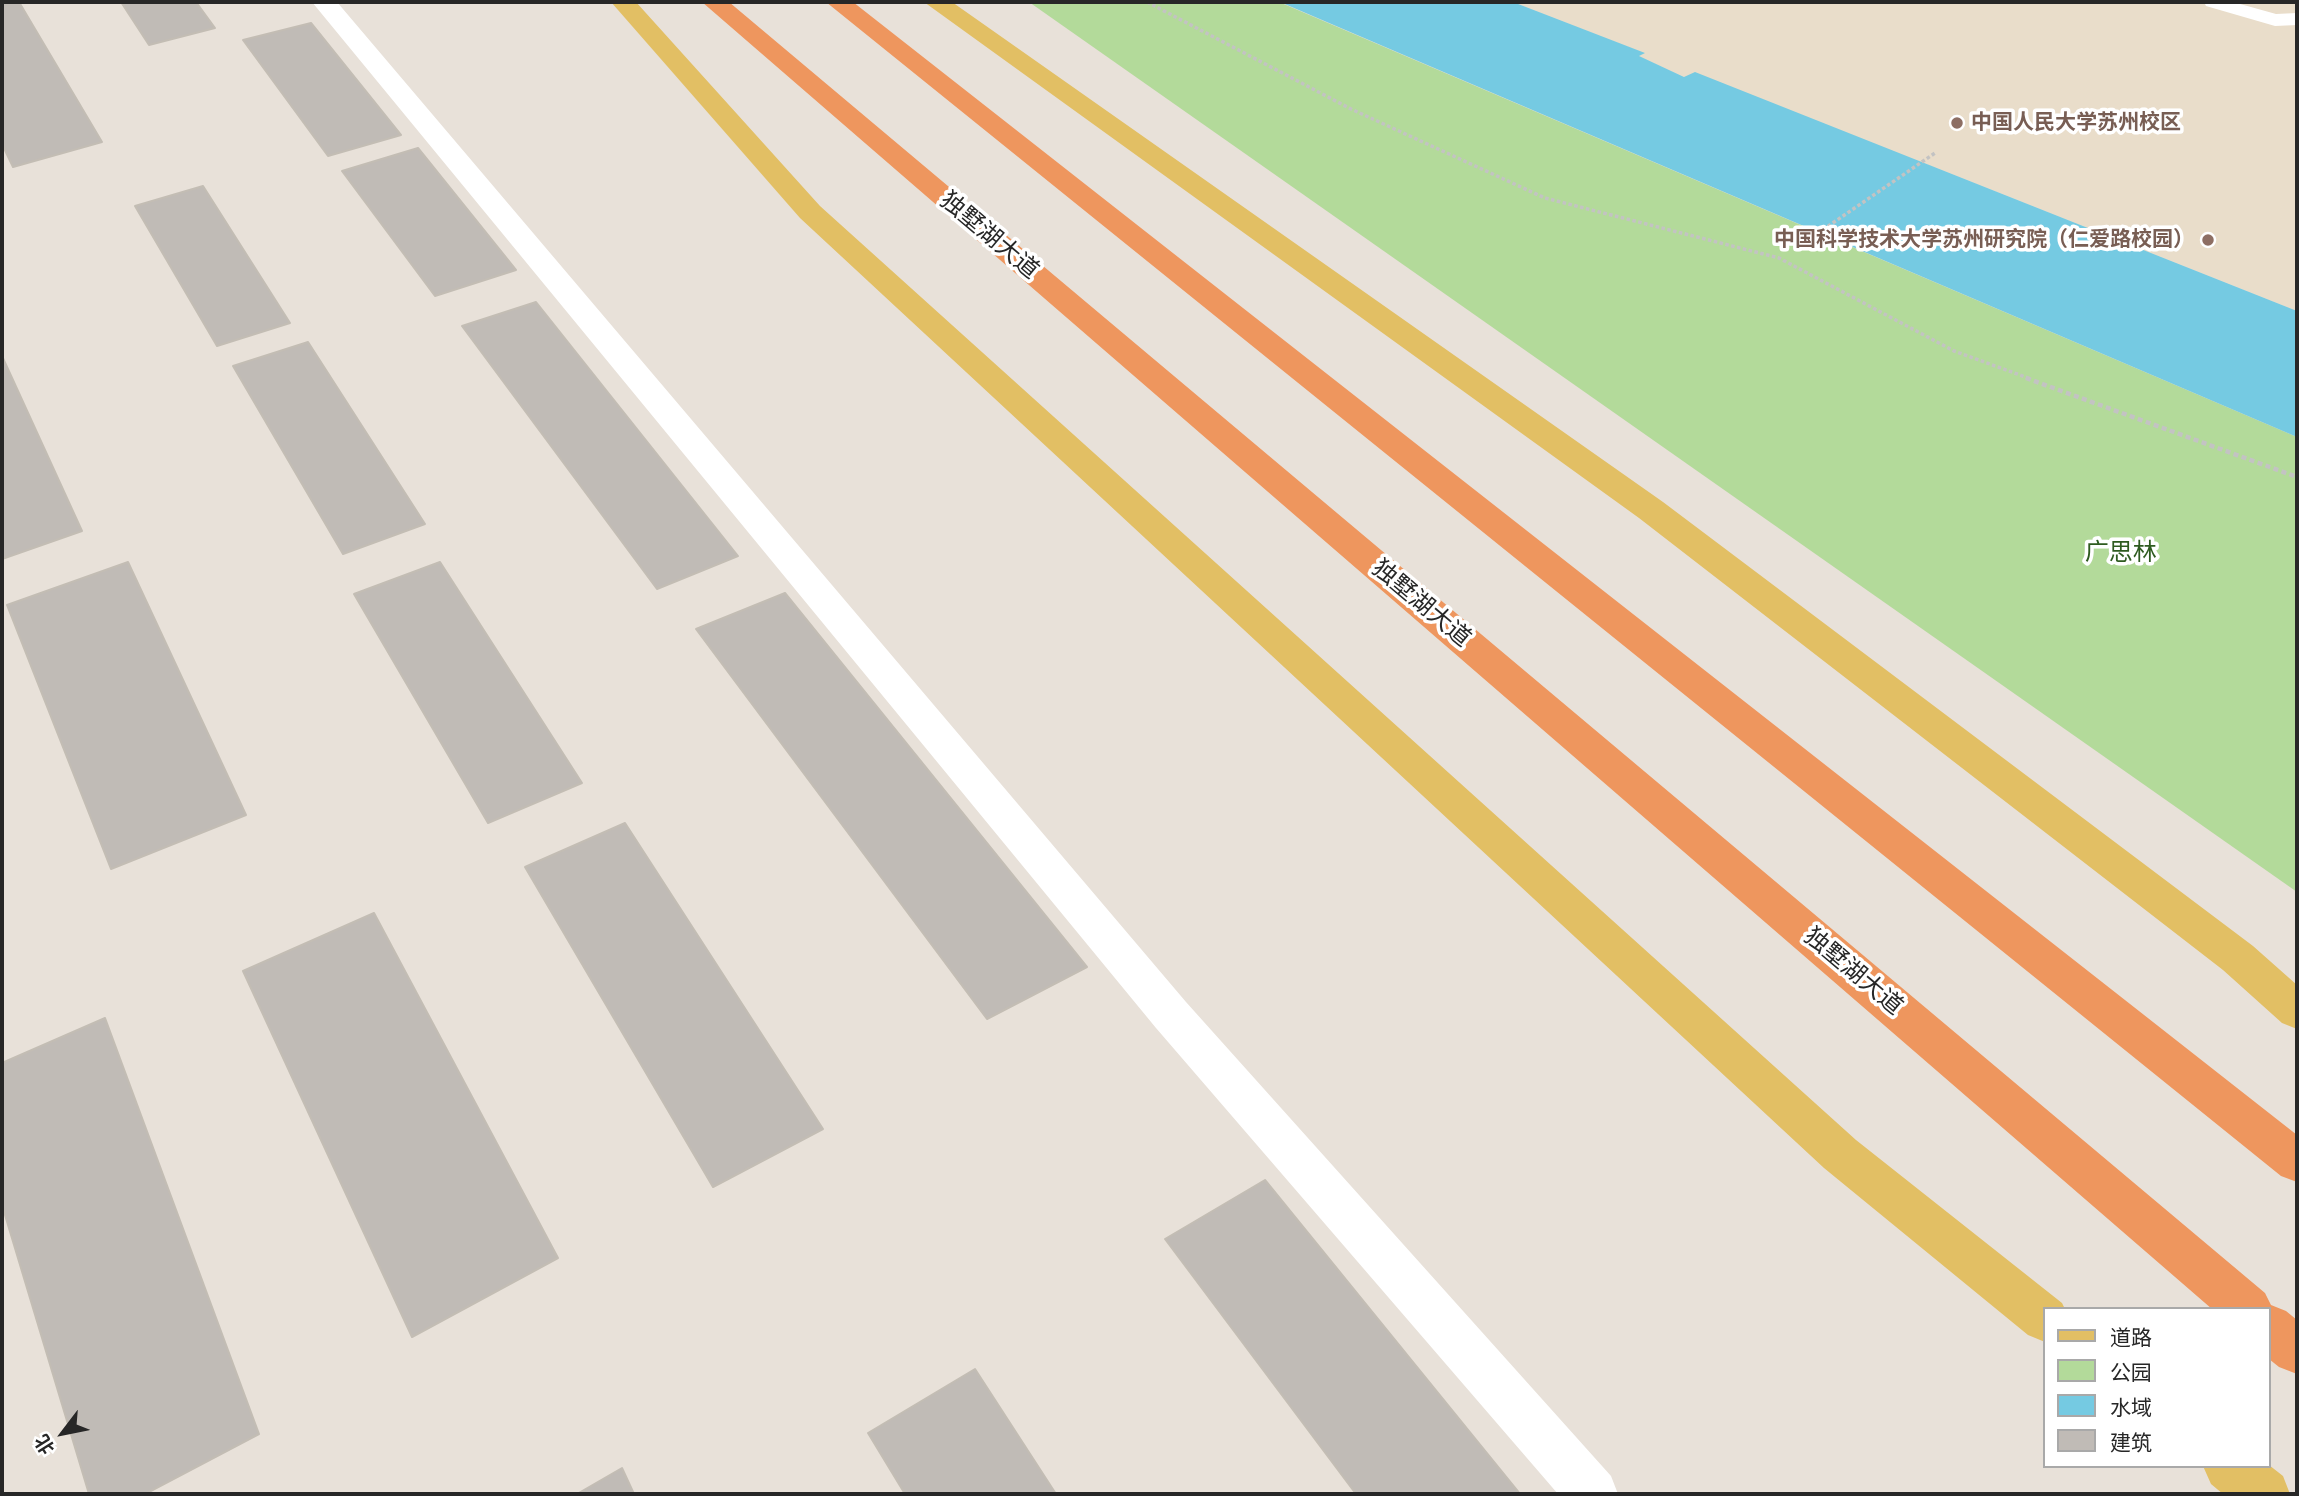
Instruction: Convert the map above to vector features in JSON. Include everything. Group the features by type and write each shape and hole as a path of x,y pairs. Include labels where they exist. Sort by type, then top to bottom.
{"highway":[{"name":"独墅湖大道","path":"714,2 2246,1307"},
{"path":"838,2 2297,1163"},
{"path":"2271,1329 2297,1351"}],"main road":[{"path":"623,2 810,212 1840,1154 2044,1318"},
{"path":"936,2 1651,510 2227,950 2297,1011"},
{"path":"2232,1468 2264,1494"}],"street":[{"path":"324,2 1171,1015 1592,1494"}],"lane":[{"path":"2213,2 2275,20 2297,19"}],"path":[{"path":"1147,2 1351,109 1545,198 1779,258 1954,351 2297,477"},
{"path":"1808,240 1935,153"}],"shaded area":[{"name":"中国人民大学苏州校区","path":"1513,2 2297,2 2297,311 1939,169 1684,77 1638,56 1643,53"}],"green space":[{"name":"广思林","path":"1029,2 1279,2 2297,437 2297,892"}],"water":[{"path":"1280,2 1513,2 1645,53 1639,56 1684,77 1695,72 2297,311 2297,437"}],"building":[{"path":"2,2 19,2 102,142 13,167 2,144"},
{"path":"121,2 196,2 215,28 149,45"},
{"path":"311,23 401,135 328,156 243,40"},
{"path":"418,148 516,270 435,296 342,171"},
{"path":"203,186 290,323 217,346 135,206"},
{"path":"536,302 738,556 657,589 462,326"},
{"path":"308,342 425,524 343,554 233,366"},
{"path":"2,356 82,531 2,559"},
{"path":"128,562 246,815 111,869 7,605"},
{"path":"440,562 582,783 488,823 354,594"},
{"path":"785,593 1087,967 987,1019 696,629"},
{"path":"625,823 823,1129 713,1187 525,867"},
{"path":"374,913 558,1258 412,1337 243,971"},
{"path":"105,1018 259,1434 145,1494 89,1494 2,1205 2,1063"},
{"path":"1265,1180 1520,1494 1356,1494 1165,1239"},
{"path":"975,1369 1056,1494 905,1494 868,1433"},
{"path":"622,1468 634,1494 577,1494"}],"place":[{"name":"中国人民大学苏州校区","path":"1957,123"},
{"name":"中国科学技术大学苏州研究院（仁爱路校园）","path":"2208,240"}]}
